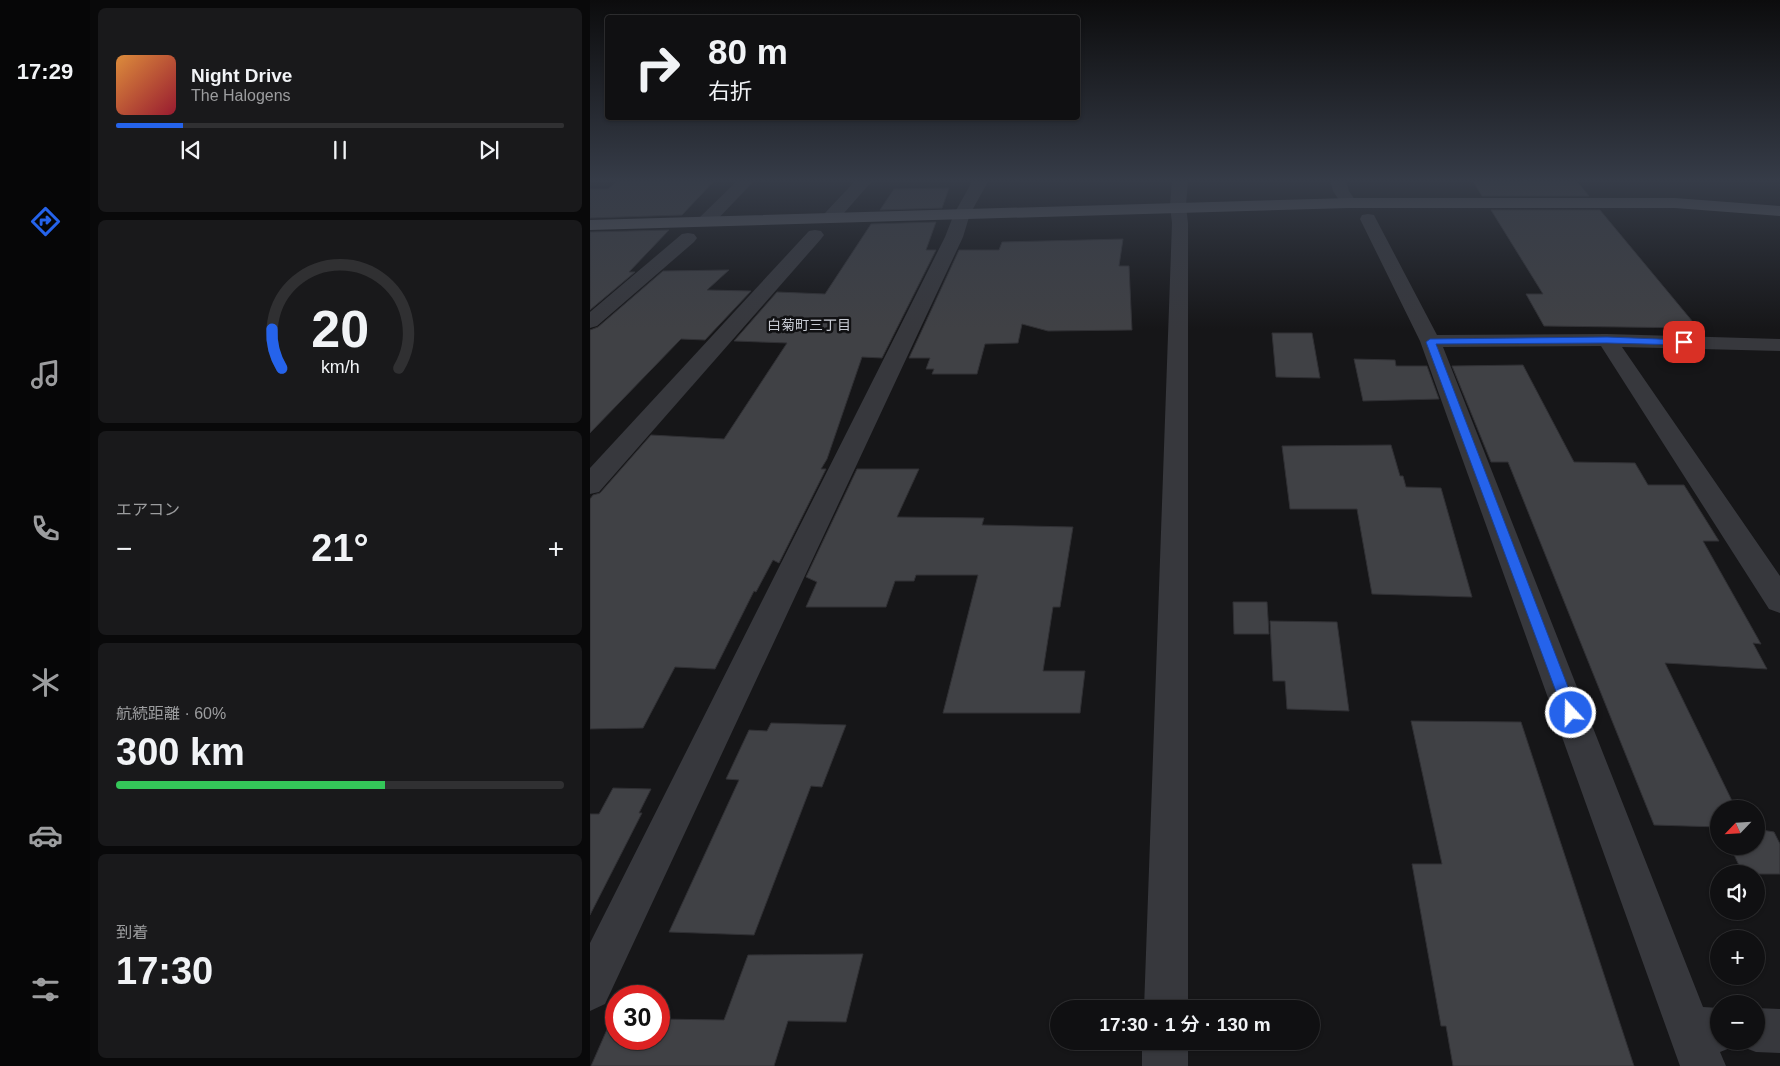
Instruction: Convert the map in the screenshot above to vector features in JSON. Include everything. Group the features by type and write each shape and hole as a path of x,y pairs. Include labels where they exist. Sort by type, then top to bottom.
{"main road":[{"path":"590,241 853,234"}],"street":[{"path":"590,989 957,230"},
{"path":"1166,1000 1179,230"},
{"path":"1373,230 1430,342 1704,1042"},
{"path":"590,485 815,235"},
{"path":"590,322 688,238"},
{"path":"1430,342 1607,340 1780,345"},
{"path":"1607,340 1780,600"},
{"path":"1765,1030 1780,1031"},
{"path":"1165,1066 1166,1050"}],"building":[{"path":"669,230 629,272 635,272 590,310 590,232"},
{"path":"867,230 933,230 926,250 936,250 882,358 862,357 827,459 821,469 826,469 779,563 773,560 756,592 754,591 715,669 675,667 643,728 590,729 590,499 593,495 600,493 651,435 724,439 787,343 734,341 777,292 825,294"},
{"path":"1503,230 1616,230 1698,328 1544,326 1526,294 1543,294"},
{"path":"1123,239 1119,266 1129,266 1132,330 1048,331 1022,324 1018,343 985,344 977,374 932,374 934,369 926,369 930,358 909,358 959,250 999,250 1002,242"},
{"path":"729,270 707,290 751,291 705,340 681,339 590,433 590,330 598,327 663,271"},
{"path":"1272,333 1312,333 1320,378 1276,377"},
{"path":"1354,359 1395,360 1396,366 1427,366 1439,399 1363,401"},
{"path":"1523,365 1574,462 1635,463 1648,485 1684,485 1719,541 1703,541 1761,644 1753,643 1767,669 1665,663 1732,800 1710,800 1710,827 1654,825 1508,462 1491,462 1452,366"},
{"path":"1391,445 1400,476 1403,476 1406,487 1441,488 1472,597 1372,594 1357,509 1290,509 1282,446"},
{"path":"857,469 919,469 897,517 984,518 982,525 1073,527 1060,607 1053,607 1043,671 1085,671 1080,713 943,713 978,575 916,575 914,581 895,581 886,607 806,607 817,582 806,577"},
{"path":"1233,602 1267,602 1269,634 1234,634"},
{"path":"1270,621 1337,622 1349,711 1287,709 1285,681 1273,681"},
{"path":"1411,721 1521,722 1634,1066 1453,1066 1446,1026 1441,1026 1412,864 1442,864"},
{"path":"771,723 846,725 822,787 811,786 754,935 669,932 739,780 726,779 749,730 767,731"},
{"path":"613,788 651,789 639,813 642,813 590,915 590,814 599,814"},
{"path":"1765,830 1774,832 1780,844 1780,874 1765,874 1765,865 1739,865 1734,855 1765,855"},
{"path":"863,954 846,1022 788,1021 774,1066 591,1066 605,1034 605,1050 670,1050 670,1019 724,1020 748,955"}],"district":[{"name":"白菊町三丁目","path":"809,325"}],"route":[{"path":"1571,713 1430,342 1607,340 1684,342"}]}
